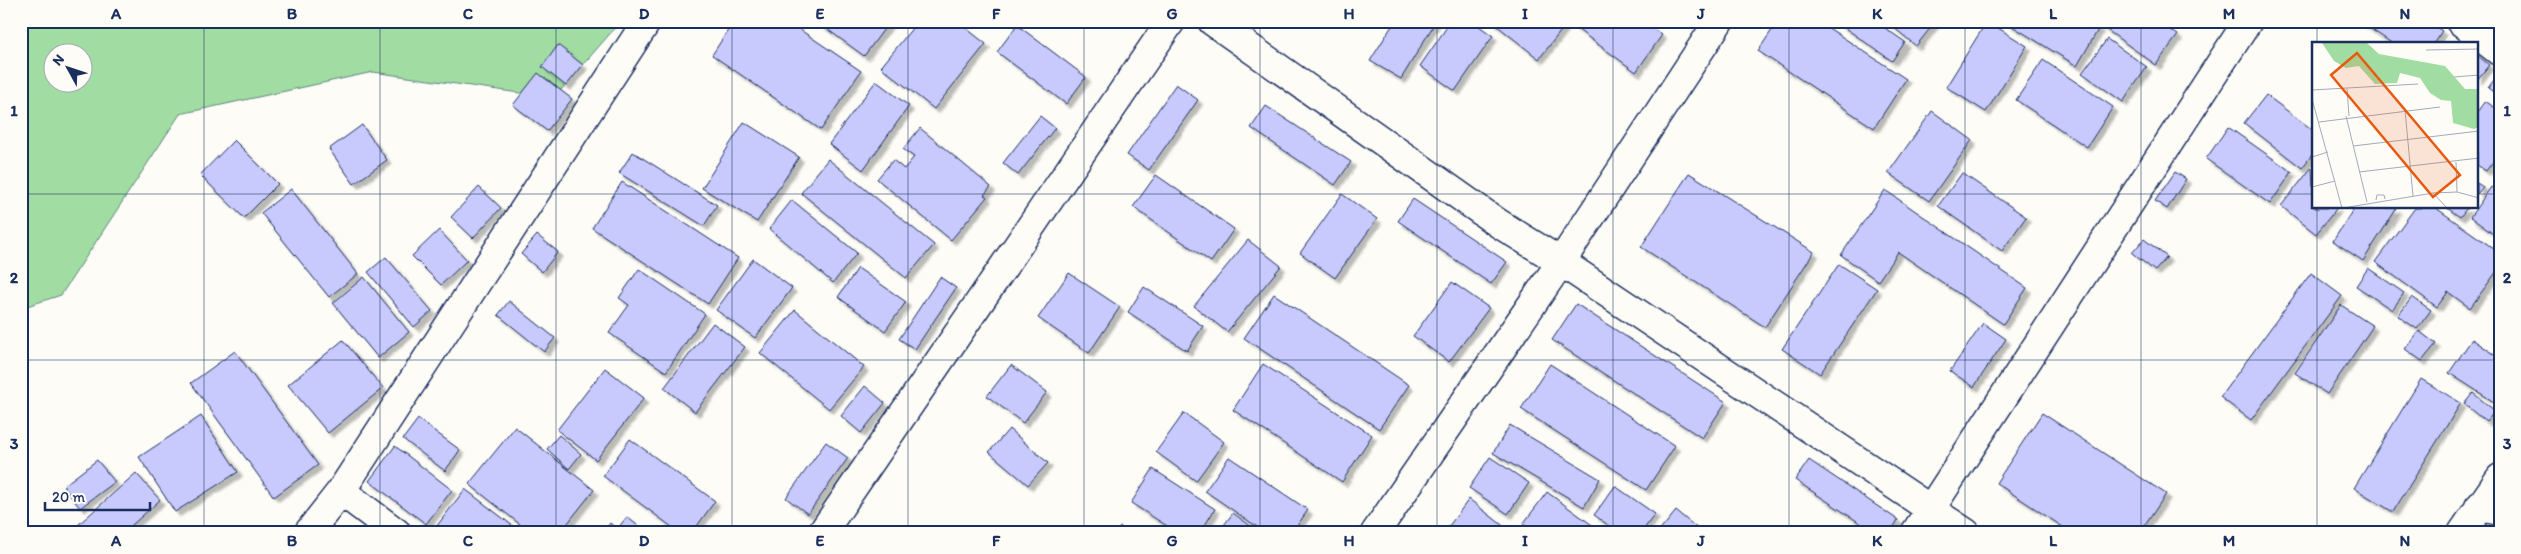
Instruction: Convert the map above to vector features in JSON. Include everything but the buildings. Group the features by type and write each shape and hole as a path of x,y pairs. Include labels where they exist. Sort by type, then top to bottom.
{"street":[{"path":"308,533 341,491 648,21"},
{"path":"822,533 1171,21"},
{"path":"1212,21 1498,224 1561,262 1932,508 1966,533"},
{"path":"1375,533 1561,262 1719,21"},
{"path":"1915,533 2248,21"},
{"path":"2460,21 2500,52"},
{"path":"2462,533 2489,509 2500,478"},
{"path":"341,491 397,533"}],"green space":[{"path":"21,21 621,21 554,98 373,72 180,114 61,295 21,308"}]}
